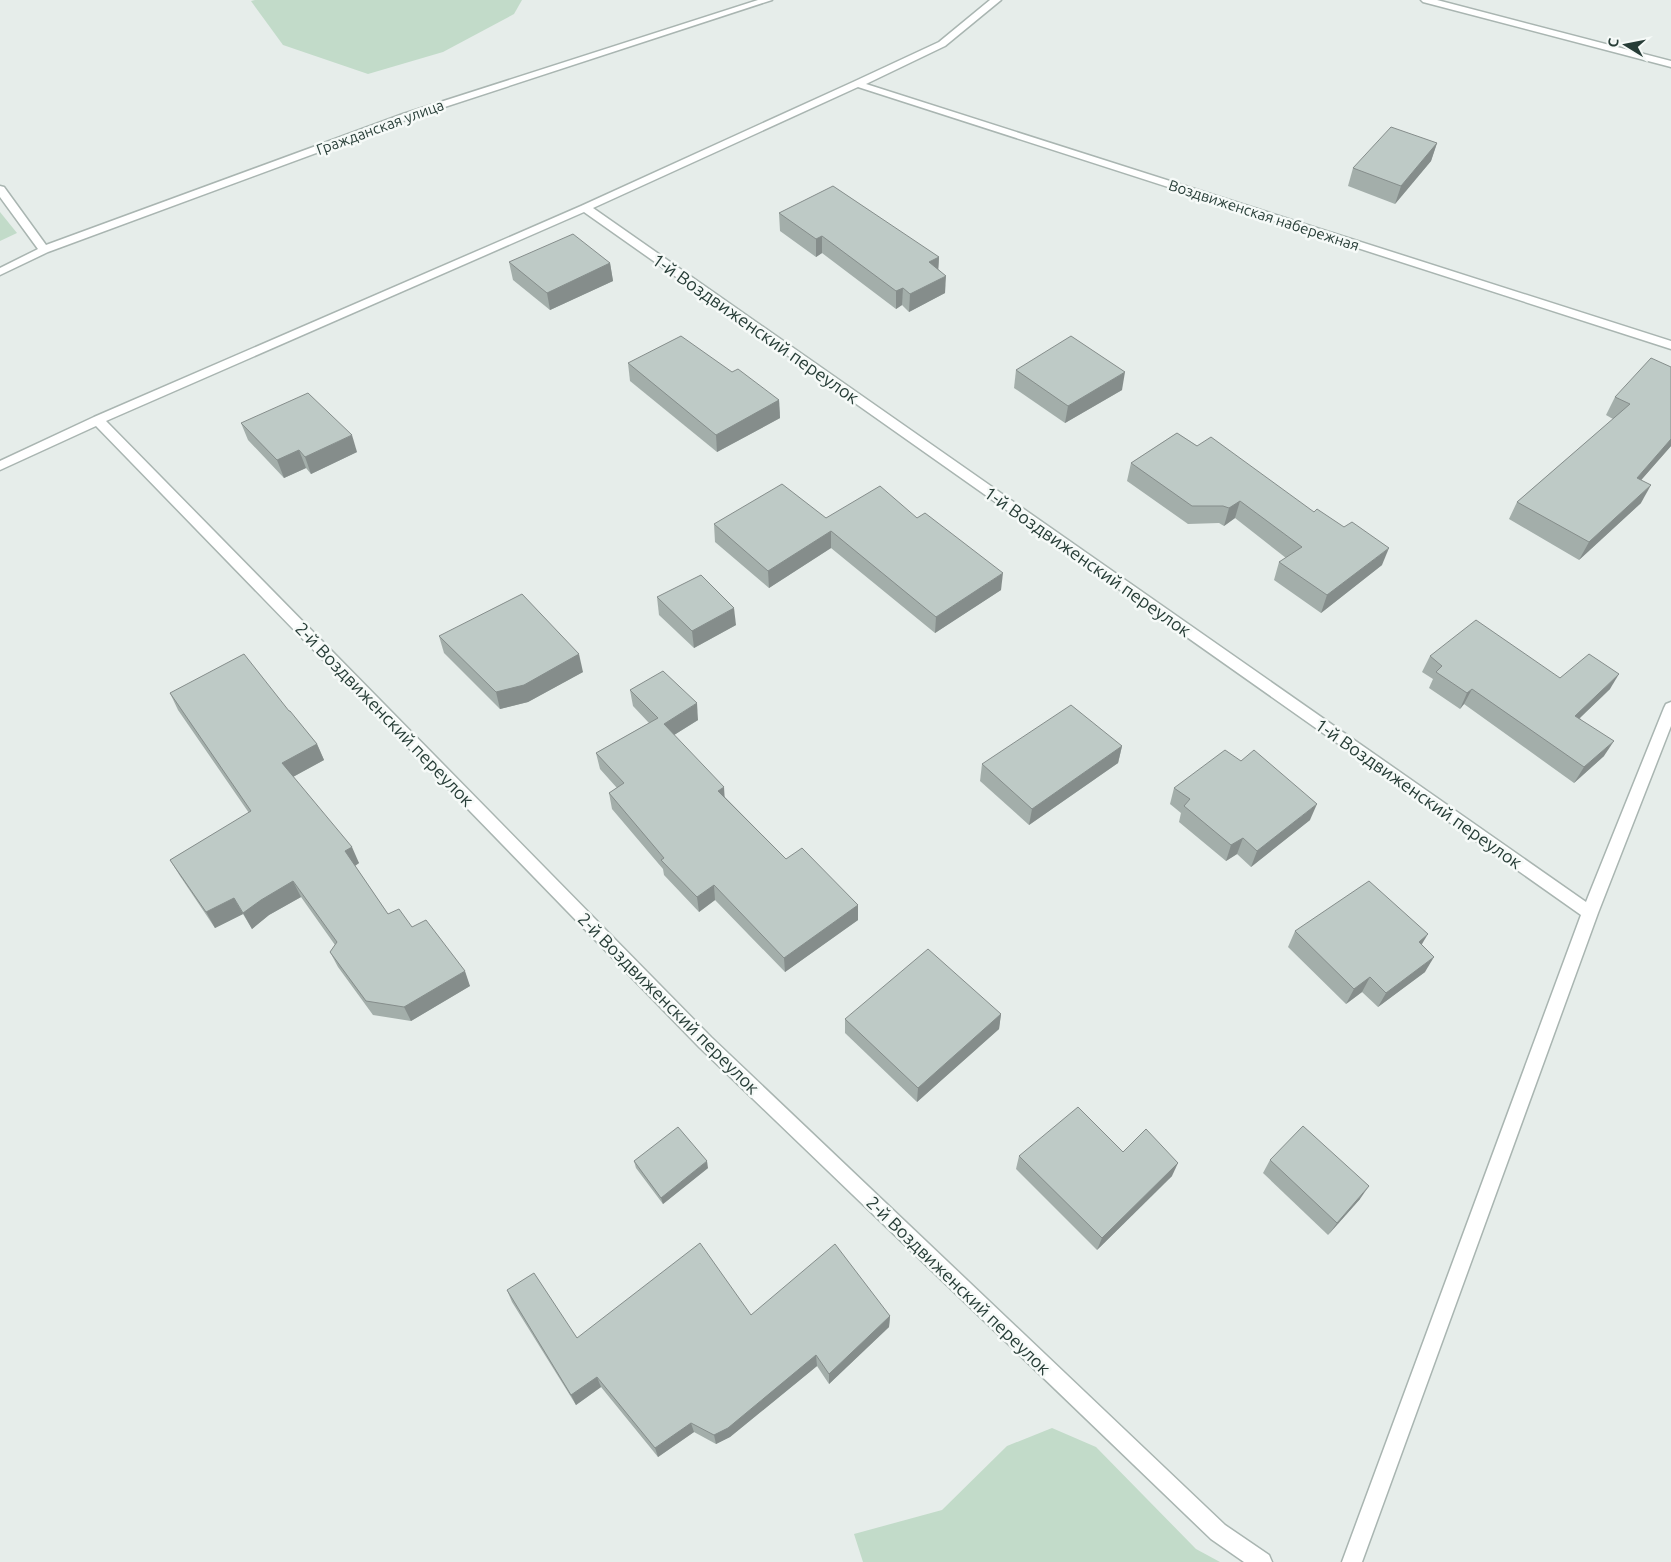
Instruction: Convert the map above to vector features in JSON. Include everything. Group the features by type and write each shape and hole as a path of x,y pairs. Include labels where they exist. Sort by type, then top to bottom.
{"street":[{"name":"Гражданская улица","path":"0,272 44,250 407,116 767,0"},
{"path":"0,466 98,420 586,208 857,84 942,44 996,0"},
{"path":"1426,0 1671,64"},
{"name":"Воздвиженская набережная","path":"857,84 1671,345"},
{"path":"0,189 44,250"},
{"name":"1-й Воздвиженский переулок","path":"586,208 1590,913"},
{"name":"2-й Воздвиженский переулок","path":"98,420 705,1042 1218,1532 1262,1562"},
{"path":"1352,1562 1590,913 1671,708"}],"green space":[{"path":"522,0 514,14 443,52 368,74 283,45 251,1"},
{"path":"0,212 17,233 0,241"},
{"path":"1052,1428 1096,1447 1196,1549 1220,1562 863,1562 854,1534 942,1510 1007,1446"}],"building":[{"path":"1391,127 1437,143 1401,186 1353,168"},
{"path":"833,186 939,257 929,262 946,276 910,294 903,288 896,291 822,236 816,239 779,213"},
{"path":"573,234 610,263 547,293 509,262"},
{"path":"681,336 732,372 738,369 779,400 716,435 628,363"},
{"path":"1071,336 1125,372 1068,406 1016,370"},
{"path":"1651,358 1671,367 1671,439 1637,478 1651,485 1589,542 1517,502 1630,404 1615,397"},
{"path":"308,393 352,435 305,457 299,450 277,460 241,423"},
{"path":"1177,433 1197,446 1211,437 1314,512 1317,509 1344,527 1352,522 1389,548 1327,595 1279,562 1302,547 1240,501 1229,508 1223,506 1192,506 1131,463"},
{"path":"782,484 826,518 880,486 917,518 925,513 1003,573 936,617 831,531 768,571 714,524"},
{"path":"701,575 734,608 692,631 657,597"},
{"path":"522,594 579,654 524,685 496,692 439,636"},
{"path":"1476,620 1560,678 1589,654 1619,674 1575,716 1614,741 1584,767 1472,689 1467,693 1436,672 1442,666 1430,656"},
{"path":"244,654 317,744 282,763 352,847 345,851 388,914 399,909 412,927 426,920 465,971 404,1007 366,1001 330,952 337,942 293,881 243,913 234,898 206,912 170,860 251,811 170,693"},
{"path":"663,671 697,703 664,724 724,787 718,791 786,859 802,848 858,905 784,958 714,885 697,897 661,860 664,858 609,793 624,783 596,753 658,718 630,690"},
{"path":"1071,705 1122,746 1032,809 982,764"},
{"path":"1225,750 1241,761 1254,750 1317,804 1257,851 1243,838 1231,845 1184,806 1190,799 1174,788"},
{"path":"1369,881 1428,934 1419,942 1434,957 1386,993 1370,977 1354,989 1295,931"},
{"path":"928,949 1001,1014 918,1088 845,1019"},
{"path":"1078,1107 1123,1152 1146,1129 1178,1163 1102,1238 1019,1156"},
{"path":"1303,1126 1369,1186 1337,1223 1270,1160"},
{"path":"678,1127 707,1161 661,1198 634,1161"},
{"path":"700,1243 751,1315 835,1244 890,1316 829,1374 816,1355 728,1428 714,1435 691,1423 655,1448 597,1377 571,1395 507,1290 534,1273 577,1338"}]}
